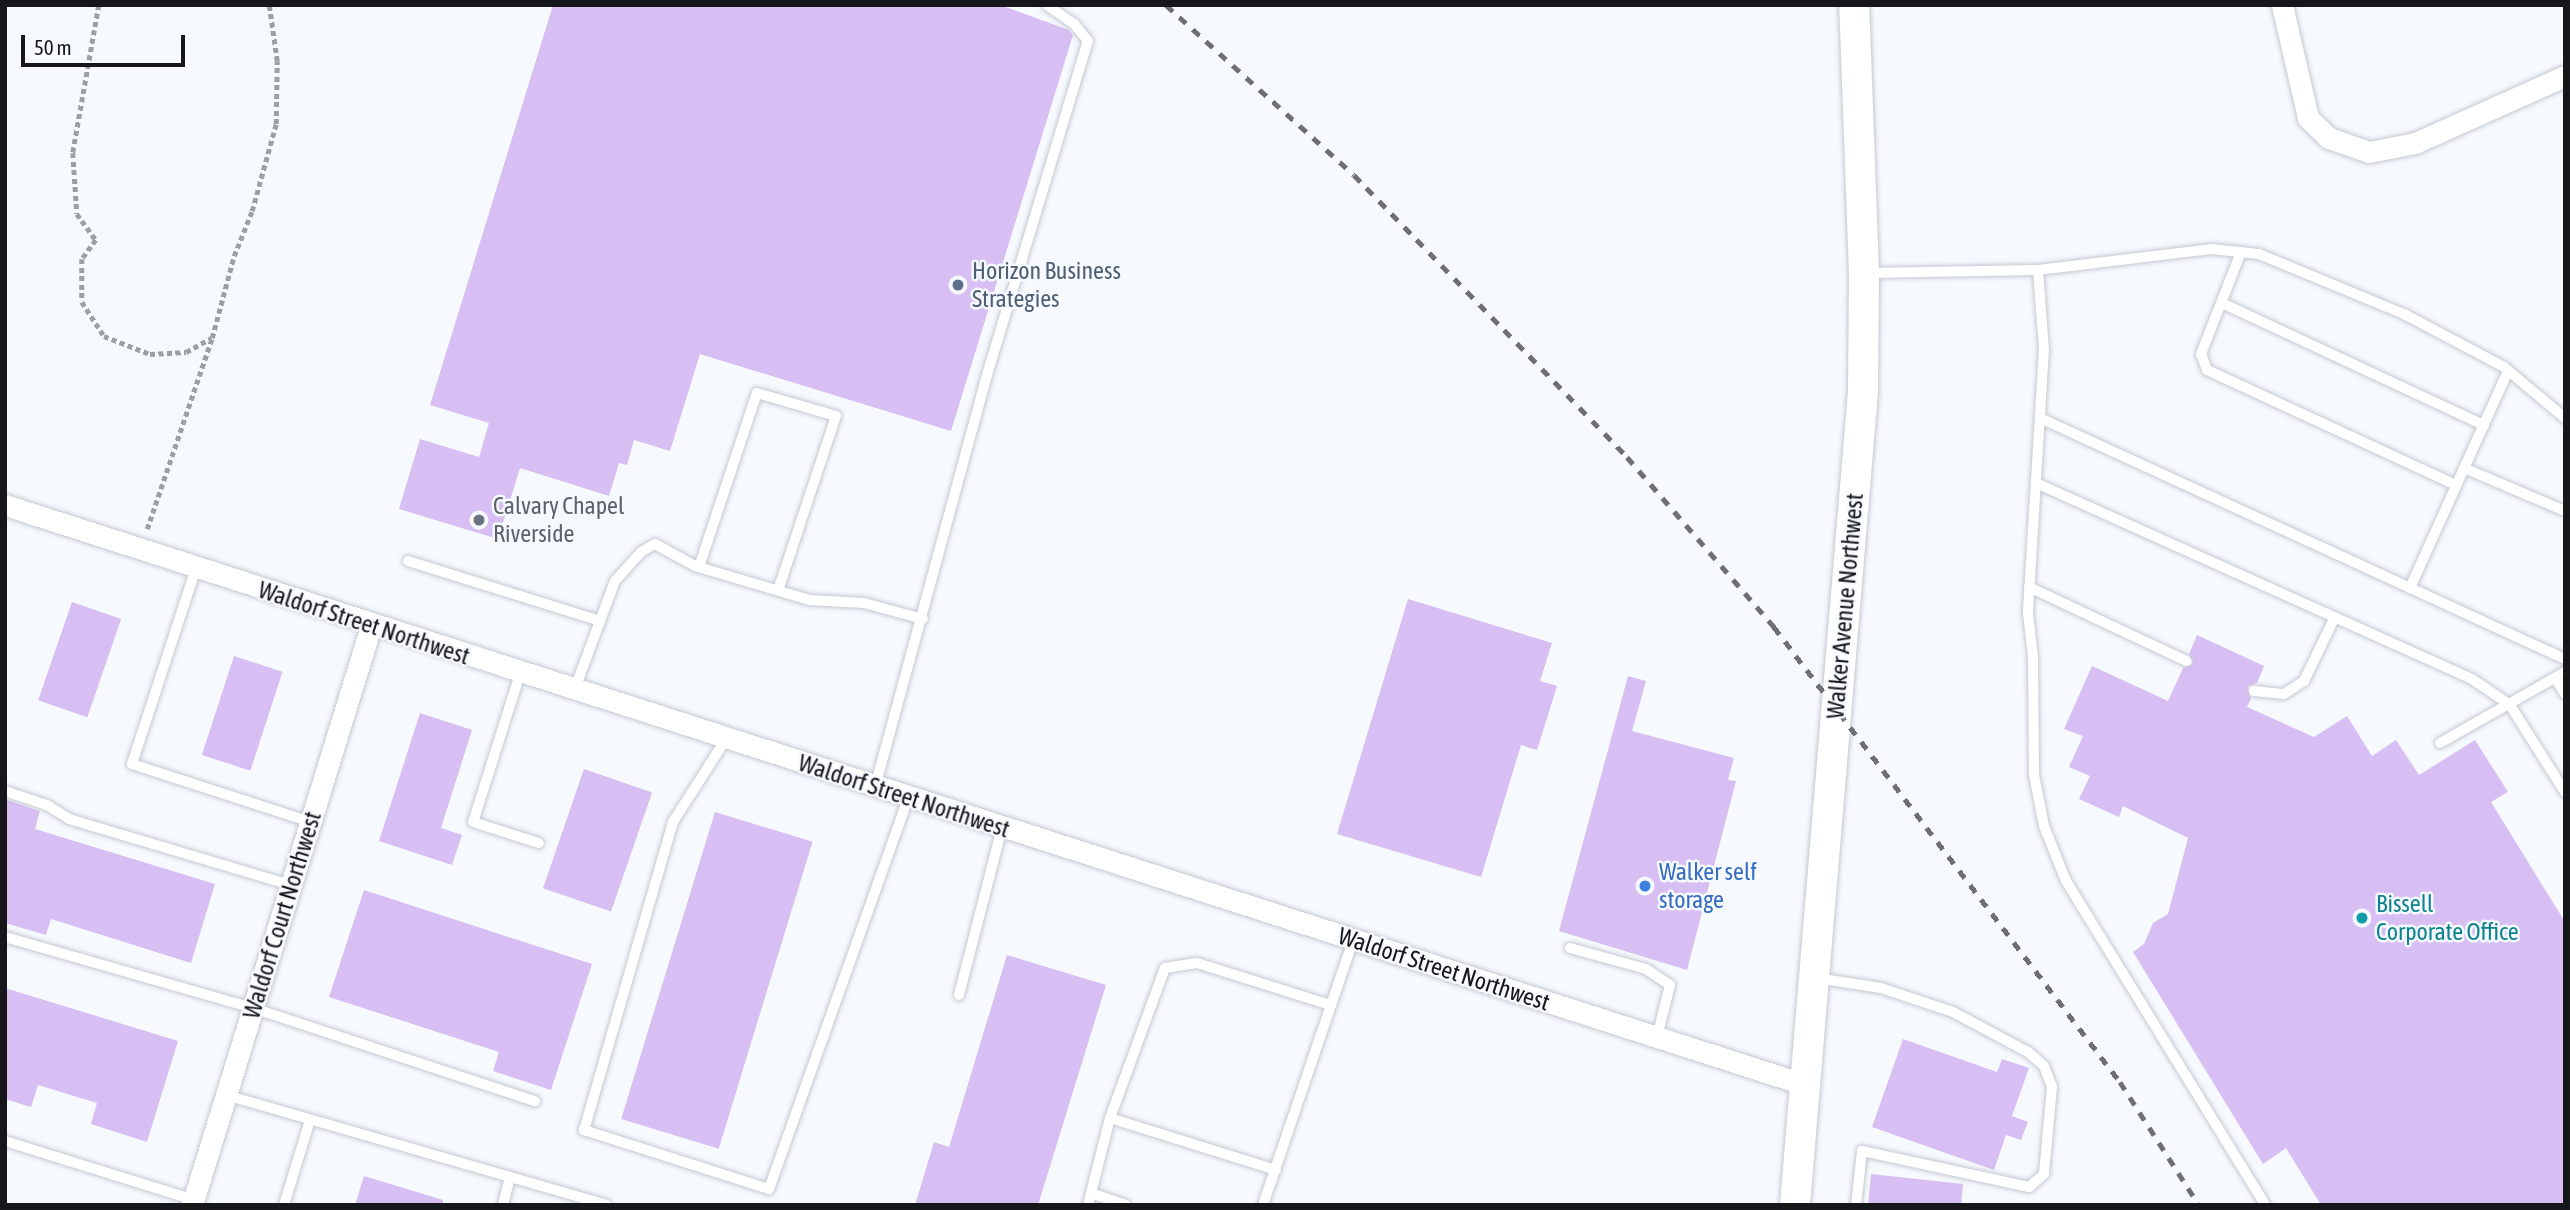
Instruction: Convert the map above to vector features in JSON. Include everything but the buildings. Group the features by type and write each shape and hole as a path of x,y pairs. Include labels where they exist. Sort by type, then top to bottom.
{"main road":[{"name":"Walker Avenue Northwest","path":"1795,1205 1812,978 1857,480 1864,274 1854,5"}],"street":[{"path":"2282,5 2308,118 2329,138 2369,152 2415,143 2565,76"},
{"name":"Waldorf Street Northwest","path":"5,505 520,674 1804,1084"},
{"name":"Waldorf Court Northwest","path":"193,1202 371,626"}],"lane":[{"path":"875,787 923,620 987,375 1088,41 1074,24 1047,5"},
{"path":"1864,274 2038,270 2211,249 2259,254 2404,314 2508,371 2565,418"},
{"path":"2241,253 2224,304 2201,354 2207,370 2456,485"},
{"path":"2038,270 2044,349 2029,587 2035,775 2044,826 2066,880 2265,1205"},
{"path":"2224,304 2484,425"},
{"path":"2410,588 2508,371"},
{"path":"699,567 757,393 836,416 778,590"},
{"path":"2040,418 2565,659"},
{"path":"2464,468 2565,511"},
{"path":"2036,483 2472,679 2510,705 2565,792"},
{"path":"574,691 615,580 641,552 655,544 699,567 810,600 864,603 923,620"},
{"path":"408,561 598,620"},
{"path":"196,568 132,764 311,822"},
{"path":"2029,587 2186,660"},
{"path":"2254,691 2284,694 2304,681 2334,617"},
{"path":"520,674 472,822 539,843"},
{"path":"2440,743 2560,675 2565,694"},
{"path":"726,739 673,822 584,1130 769,1189 908,798"},
{"path":"5,791 47,805 69,819 291,885"},
{"path":"959,995 1002,828"},
{"path":"5,937 253,1008 536,1101"},
{"path":"1263,1205 1353,940"},
{"path":"1570,948 1646,969 1671,985 1657,1037"},
{"path":"1126,1205 1089,1199 1110,1118 1166,968 1197,963 1330,1005"},
{"path":"1812,978 1881,988 1953,1012 2028,1052 2044,1066 2052,1087 2044,1174 2029,1187 1862,1151 1856,1205"},
{"path":"226,1095 606,1205"},
{"path":"1110,1118 1276,1170"},
{"path":"284,1205 310,1119"},
{"path":"5,1141 193,1202"},
{"path":"503,1205 510,1177"}],"path":[{"path":"99,5 73,153 77,214 96,240 82,258 82,302 104,336 150,354 186,352 212,338"},
{"path":"140,550 212,338 276,124 277,61 269,5"}],"railway":[{"path":"1166,5 1354,175 1627,457 1774,627 2120,1082 2199,1205"}],"place":[{"name":"Horizon Business Strategies","path":"958,285"},
{"name":"Calvary Chapel Riverside","path":"479,520"},
{"name":"Walker self storage","path":"1645,886"},
{"name":"Bissell Corporate Office","path":"2362,918"}]}
